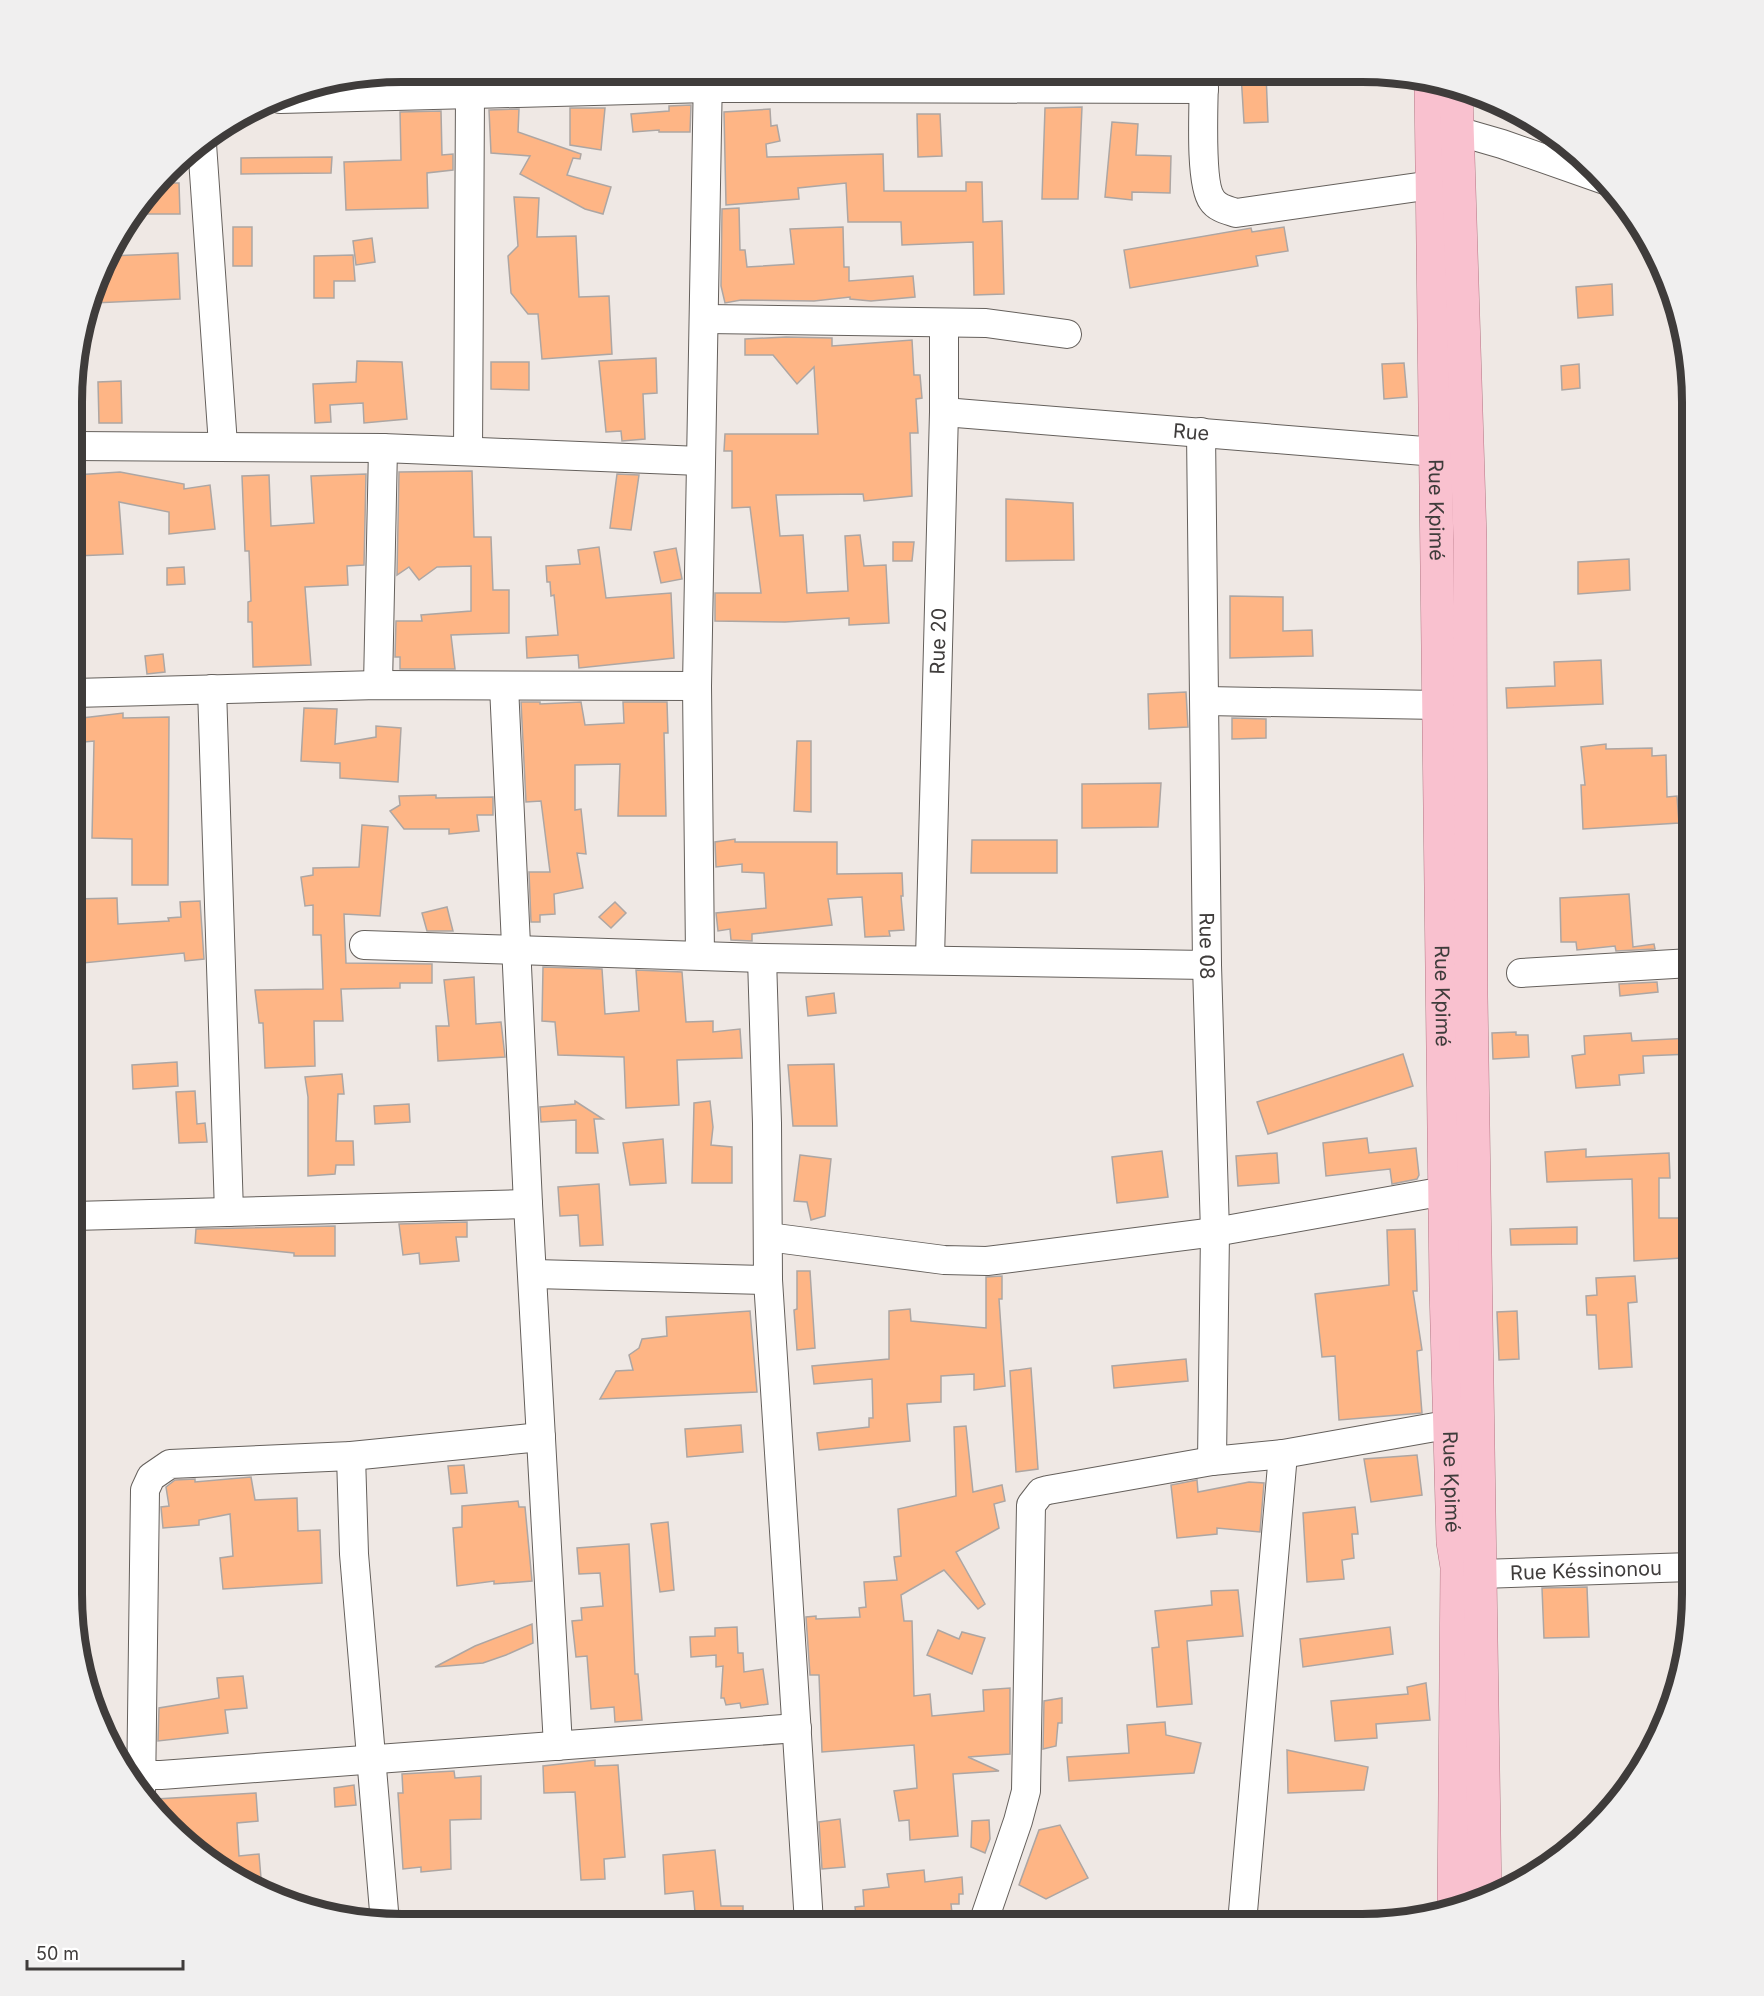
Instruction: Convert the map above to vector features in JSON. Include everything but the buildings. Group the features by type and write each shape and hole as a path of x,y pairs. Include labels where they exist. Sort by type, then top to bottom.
{"main road":[{"name":"Rue Kpimé","path":"1431,90 1445,1191 1453,1542 1457,1567 1454,1900"},
{"name":"Rue Kpimé","path":"1456,97 1470,539 1471,996 1485,1889"}],"street":[{"path":"302,99 470,95 676,82"},
{"path":"700,955 697,686 700,461 706,319 708,82"},
{"path":"1204,82 1205,185 1213,203 1223,209 1236,213 1432,185"},
{"path":"468,451 470,95"},
{"path":"1457,131 1585,173"},
{"path":"203,153 223,446"},
{"path":"706,319 1006,324 1066,334"},
{"name":"Rue 20","path":"930,959 944,412 944,324"},
{"name":"Rue","path":"944,412 1436,452"},
{"name":"Rue 08","path":"1201,432 1206,701 1207,965 1215,1232 1212,1461"},
{"path":"83,446 383,448 700,461"},
{"path":"378,685 383,448"},
{"path":"83,693 378,685 697,686"},
{"path":"504,686 518,948 528,1204 534,1274 558,1746"},
{"path":"212,689 229,1212"},
{"path":"1206,701 1438,705"},
{"path":"364,945 518,948 762,958 1207,965"},
{"path":"762,958 768,1280 808,1914"},
{"path":"1521,973 1682,964"},
{"path":"768,1237 969,1261 1215,1232 1445,1191"},
{"path":"83,1216 528,1204"},
{"path":"534,1274 768,1280"},
{"path":"986,1914 1026,1791 1031,1505 1041,1492 1212,1461 1283,1454 1452,1424"},
{"path":"136,1771 145,1490 151,1478 170,1464 351,1456 541,1437"},
{"path":"1243,1914 1283,1454"},
{"path":"351,1456 354,1554 384,1913"},
{"name":"Rue Késsinonou","path":"1481,1574 1682,1567"},
{"path":"144,1781 371,1760 796,1728"}]}
